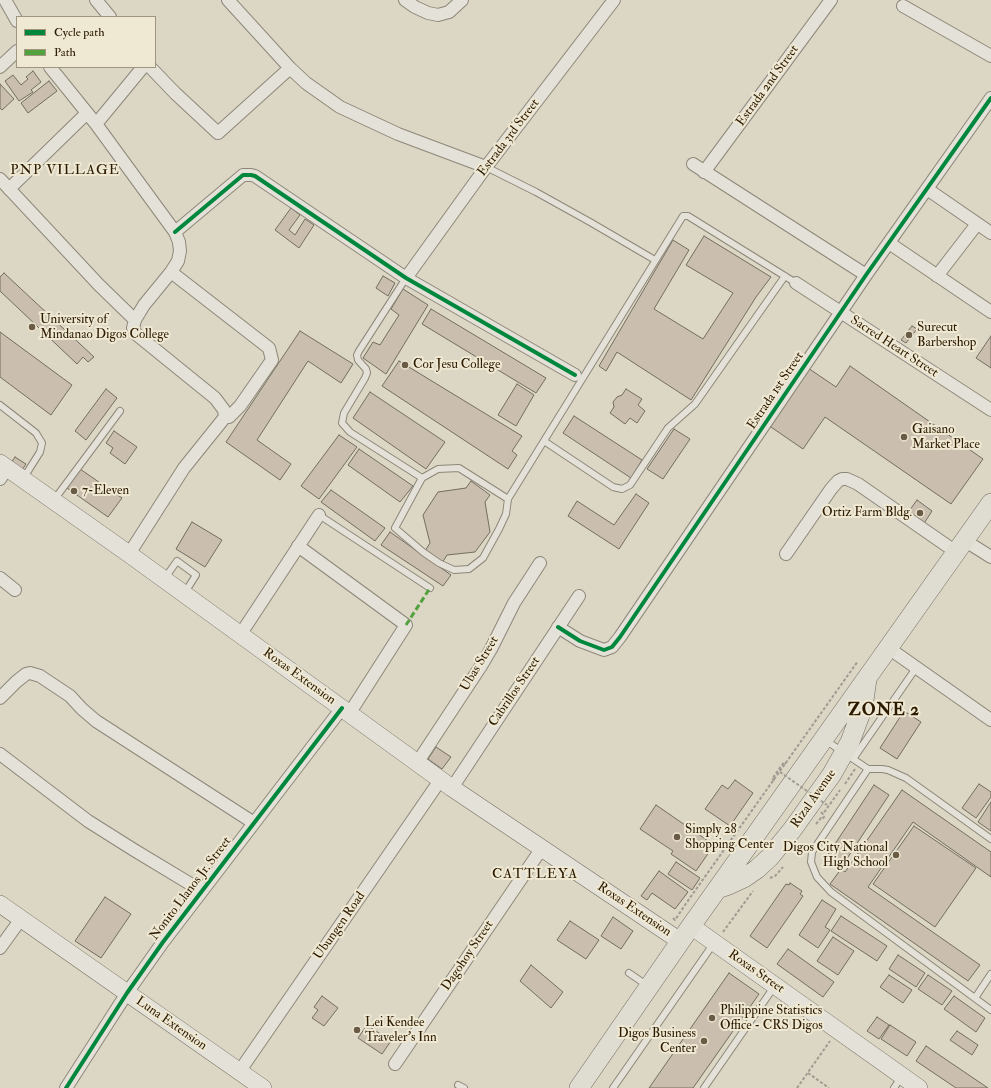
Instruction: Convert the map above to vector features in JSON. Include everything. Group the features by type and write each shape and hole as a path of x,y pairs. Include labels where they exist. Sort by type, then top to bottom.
{"main road":[{"name":"Roxas Extension","path":"2,470 22,479 53,500 446,784 661,928 685,933"},
{"name":"Rizal Avenue","path":"583,1086 685,933 823,738 863,668 887,647 991,502"},
{"name":"Rizal Avenue","path":"716,889 744,878 770,857 792,830 832,774 849,756 863,707 863,668"},
{"name":"Luna Extension","path":"0,904 263,1088"},
{"name":"Roxas Street","path":"685,933 715,943 838,1030 898,1082 919,1088"}],"street":[{"path":"5,0 16,19"},
{"path":"96,0 109,16"},
{"path":"228,0 290,68 306,83 340,107 398,134 486,167"},
{"path":"405,0 428,13 438,15 449,12 462,0"},
{"name":"Estrada 3rd Street","path":"406,278 486,167 614,0"},
{"name":"Estrada 2nd Street","path":"704,172 831,0"},
{"path":"903,6 991,56"},
{"path":"0,67 16,52"},
{"path":"51,68 96,124 175,232 179,242 180,251 178,261 144,305 135,320 133,328 136,334 215,398 224,410 225,417"},
{"path":"96,124 142,68"},
{"path":"151,68 175,93 218,133 290,68"},
{"name":"Estrada 1st Street","path":"558,627 580,641 594,647 604,650 612,647 866,275 991,98"},
{"path":"9,188 87,113"},
{"path":"693,164 866,275"},
{"path":"175,232 243,175 251,175 261,179 406,278 578,377"},
{"path":"0,179 99,285 135,320"},
{"path":"927,189 991,233"},
{"path":"937,276 977,224"},
{"path":"889,243 991,312"},
{"path":"129,554 174,482 225,417 229,417 240,406 272,360 269,348 171,272"},
{"name":"Sacred Heart Street","path":"796,283 991,410"},
{"path":"786,554 831,489 838,481 847,479 858,484 960,546 991,557"},
{"path":"240,635 319,515"},
{"name":"Nonito Llanos Jr. Street","path":"66,1088 127,993 163,942 254,823 346,711 406,625 298,546"},
{"name":"Ubas Street","path":"417,763 484,660 518,596 540,563"},
{"path":"0,578 15,590"},
{"name":"Cabrillos Street","path":"446,784 579,596"},
{"path":"887,647 991,720"},
{"path":"0,698 26,674 40,676 70,696 96,721 254,823"},
{"path":"0,754 88,821 202,891"},
{"name":"Ubungen Road","path":"239,1072 446,784"},
{"name":"Dagohoy Street","path":"395,1064 542,848"},
{"path":"0,948 21,919"}],"lane":[{"path":"486,167 570,211 655,260"},
{"path":"508,499 459,468 438,469 422,478 395,528 423,552 439,563 454,570 469,568 483,558 500,529 506,514 508,499 544,441 578,377 655,260 680,219 685,216 796,283"},
{"path":"544,441 613,487 622,489 630,485 668,428 695,404 785,276"},
{"path":"406,278 358,351 358,360 366,369 367,373 344,413 342,423 350,432 422,478"},
{"path":"0,405 36,433 42,443 40,452 22,479"},
{"path":"53,500 120,411"},
{"path":"319,515 430,588"},
{"path":"164,580 177,561 196,575 184,594"},
{"path":"849,756 916,668"},
{"path":"823,738 868,769 882,769 901,776 991,839"},
{"path":"868,769 814,848 811,856 813,869 817,877 831,892 991,1010"},
{"path":"613,1088 715,943"},
{"path":"629,974 649,986"},
{"path":"975,998 991,974"},
{"path":"704,1088 775,986"}],"path":[{"path":"661,928 669,916 675,920 774,780 863,668"},
{"path":"774,780 772,779 784,762 786,764"},
{"path":"780,772 828,805 823,814"},
{"path":"797,1088 838,1030"},
{"path":"808,1073 828,1088"}],"building":[{"path":"33,71 41,82 31,90 33,92 19,101 5,81 13,75 21,85 28,79 26,77"},
{"path":"49,81 57,91 28,113 21,103"},
{"path":"0,84 14,99 2,110 0,108"},
{"path":"291,208 300,215 289,230 295,235 305,219 314,225 299,248 275,230"},
{"path":"704,236 771,277 756,297 691,400 617,352 606,371 599,366 673,240 689,250 654,309 703,339 733,293 686,265"},
{"path":"4,273 94,357 88,362 83,357 77,364 0,291 0,277"},
{"path":"383,276 395,283 388,296 376,288"},
{"path":"403,289 428,305 386,374 363,358 373,342 380,345 399,315 391,309"},
{"path":"431,309 546,378 536,393 422,324"},
{"name":"Surecut Barbershop","path":"912,326 917,329 906,343 901,340"},
{"path":"300,331 353,364 341,383 308,361 257,440 291,464 280,480 226,442"},
{"path":"0,332 72,385 51,415 0,377"},
{"path":"991,336 991,368 976,358"},
{"path":"399,361 522,436 512,451 517,455 508,469 382,386"},
{"name":"Gaisano Market Place","path":"850,366 983,459 951,504 825,417 803,449 768,425 808,368 836,387"},
{"path":"517,384 534,395 516,426 498,415"},
{"path":"106,389 117,398 86,440 75,431"},
{"path":"626,389 642,399 638,405 645,411 637,423 630,418 625,424 610,413 614,407 613,402 617,397 622,395"},
{"path":"370,392 445,442 426,469 353,418"},
{"path":"574,416 642,460 631,478 563,433"},
{"path":"674,429 690,439 663,479 647,469"},
{"path":"114,431 137,447 125,464 110,453 113,448 106,443"},
{"path":"339,435 357,447 319,499 301,486"},
{"path":"359,449 413,486 400,502 348,465"},
{"path":"15,457 26,464 22,470 11,463"},
{"path":"80,469 122,498 108,517 67,488"},
{"path":"471,481 490,495 485,502 490,532 475,552 447,555 442,563 425,551 430,543 423,515 438,492 466,488"},
{"path":"331,490 385,528 375,541 321,502"},
{"path":"636,494 649,503 619,549 568,516 577,501 614,525"},
{"name":"Ortiz Farm Bldg.","path":"917,500 932,511 923,525 907,514"},
{"path":"192,522 222,540 205,567 176,549"},
{"path":"390,532 451,575 443,586 381,545"},
{"path":"904,711 921,722 897,759 880,748"},
{"path":"436,747 451,757 442,769 428,759"},
{"path":"735,780 753,793 730,826 705,809 722,785 728,789"},
{"path":"979,784 991,792 991,797 976,818 962,808"},
{"path":"874,785 889,795 842,866 827,856"},
{"path":"902,790 991,852 991,877 913,822 868,887 980,965 968,981 830,884 841,869 845,872"},
{"path":"991,802 991,831 978,822"},
{"name":"Simply 28 Shopping Center","path":"656,805 714,845 696,871 671,854 673,851 640,829"},
{"path":"914,826 976,868 935,927 873,884"},
{"path":"676,862 700,878 692,890 668,874"},
{"path":"659,871 688,892 675,909 652,893 647,900 641,896"},
{"path":"790,883 802,891 800,894 803,896 767,948 750,936 786,884 789,885"},
{"path":"105,897 131,914 101,958 75,941"},
{"path":"822,900 836,909 825,927 830,930 818,948 799,935"},
{"path":"841,916 887,946 877,961 831,931"},
{"path":"613,917 633,931 621,949 601,936"},
{"path":"570,921 599,940 586,959 557,940"},
{"path":"833,937 854,951 838,975 817,961"},
{"path":"788,949 834,982 823,997 777,964"},
{"path":"898,955 925,973 916,987 889,969"},
{"path":"531,965 563,992 551,1008 520,981"},
{"name":"Digos Business Center","path":"729,973 759,994 693,1088 649,1088"},
{"path":"889,975 912,990 903,1003 880,987"},
{"path":"928,975 952,991 942,1005 918,989"},
{"path":"322,996 338,1008 324,1026 312,1018 318,1010 314,1007"},
{"path":"954,996 985,1018 976,1032 944,1009"},
{"path":"877,1017 889,1025 879,1039 867,1031"},
{"path":"367,1025 391,1041 382,1054 358,1038"},
{"path":"890,1025 916,1042 907,1056 881,1039"},
{"path":"957,1031 978,1045 972,1055 950,1040"},
{"path":"926,1046 988,1088 956,1088 916,1061"}],"marked path":[{"path":"406,625 430,588"}],"cycle path":[{"path":"558,627 580,641 604,650 612,647 866,275 991,98"},
{"path":"175,232 243,175 255,176 406,278 575,375"},
{"path":"66,1088 127,993 163,942 342,708"}],"place":[{"name":"University of Mindanao Digos College","path":"32,327"},
{"name":"Surecut Barbershop","path":"909,335"},
{"name":"Cor Jesu College","path":"405,365"},
{"name":"Gaisano Market Place","path":"904,437"},
{"name":"7-Eleven","path":"74,491"},
{"name":"Ortiz Farm Bldg.","path":"920,513"},
{"name":"Simply 28 Shopping Center","path":"677,837"},
{"name":"Digos City National High School","path":"896,855"},
{"name":"Philippine Statistics Office - CRS Digos","path":"712,1018"},
{"name":"Lei Kendee Traveler's Inn","path":"357,1030"},
{"name":"Digos Business Center","path":"704,1041"}],"district":[{"name":"PNP VILLAGE","path":"65,171"},
{"name":"ZONE 2","path":"884,711"},
{"name":"CATTLEYA","path":"535,875"}]}
